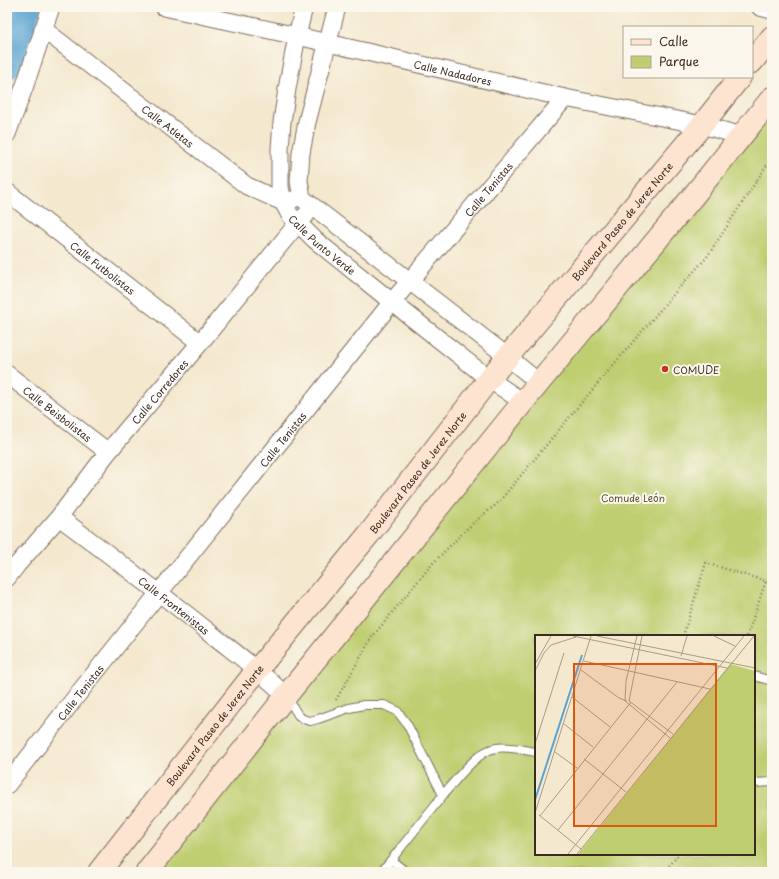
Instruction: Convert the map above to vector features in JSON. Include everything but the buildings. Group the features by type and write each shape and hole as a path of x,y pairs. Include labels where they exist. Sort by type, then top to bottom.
{"main road":[{"path":"753,61 772,37"},
{"name":"Boulevard Paseo de Jerez Norte","path":"99,872 257,670 369,534 489,379 702,125 739,78"},
{"path":"147,872 286,696 523,402 772,98"}],"street":[{"path":"7,134 51,7"},
{"name":"Calle Nadadores","path":"164,7 565,98 702,125 742,136"},
{"name":"Calle Punto Verde","path":"304,7 297,36 282,122 280,149 280,187 283,202 290,215 315,240 392,302 489,379 523,402"},
{"name":"Calle Punto Verde","path":"337,7 307,122 301,153 299,181 308,203 540,382"},
{"path":"760,7 772,10"},
{"name":"Calle Atletas","path":"43,29 247,186 283,202"},
{"name":"Calle Tenistas","path":"7,785 77,695 392,302 565,98"},
{"name":"Calle Futbolistas","path":"7,192 200,343"},
{"path":"283,202 308,203"},
{"name":"Calle Corredores","path":"10,567 59,517 108,452 200,343 298,223 308,203"},
{"name":"Calle Beisbolistas","path":"7,374 108,452"},
{"name":"Calle Frontenistas","path":"59,517 160,592 257,670 286,696"}],"lane":[{"path":"755,676 772,681"},
{"path":"286,696 298,715 303,719 318,719 349,708 364,705 384,705 397,712 407,724 443,794"},
{"path":"381,872 443,794 478,756 495,748 509,748 535,752"},
{"path":"755,783 772,782"},
{"path":"391,860 406,872"}],"path":[{"path":"327,716 372,637 433,563 472,524 498,503 598,383 707,257 772,157"},
{"path":"683,635 706,563 772,583"},
{"path":"747,635 766,581"},
{"path":"664,872 678,855"}],"green space":[{"name":"COMUDE","path":"772,102 772,872 157,872"}],"waterway":[{"path":"7,65 27,7"}],"place":[{"name":"COMUDE","path":"665,369"}],"park label":[{"name":"Comude León","path":"633,497"}]}
